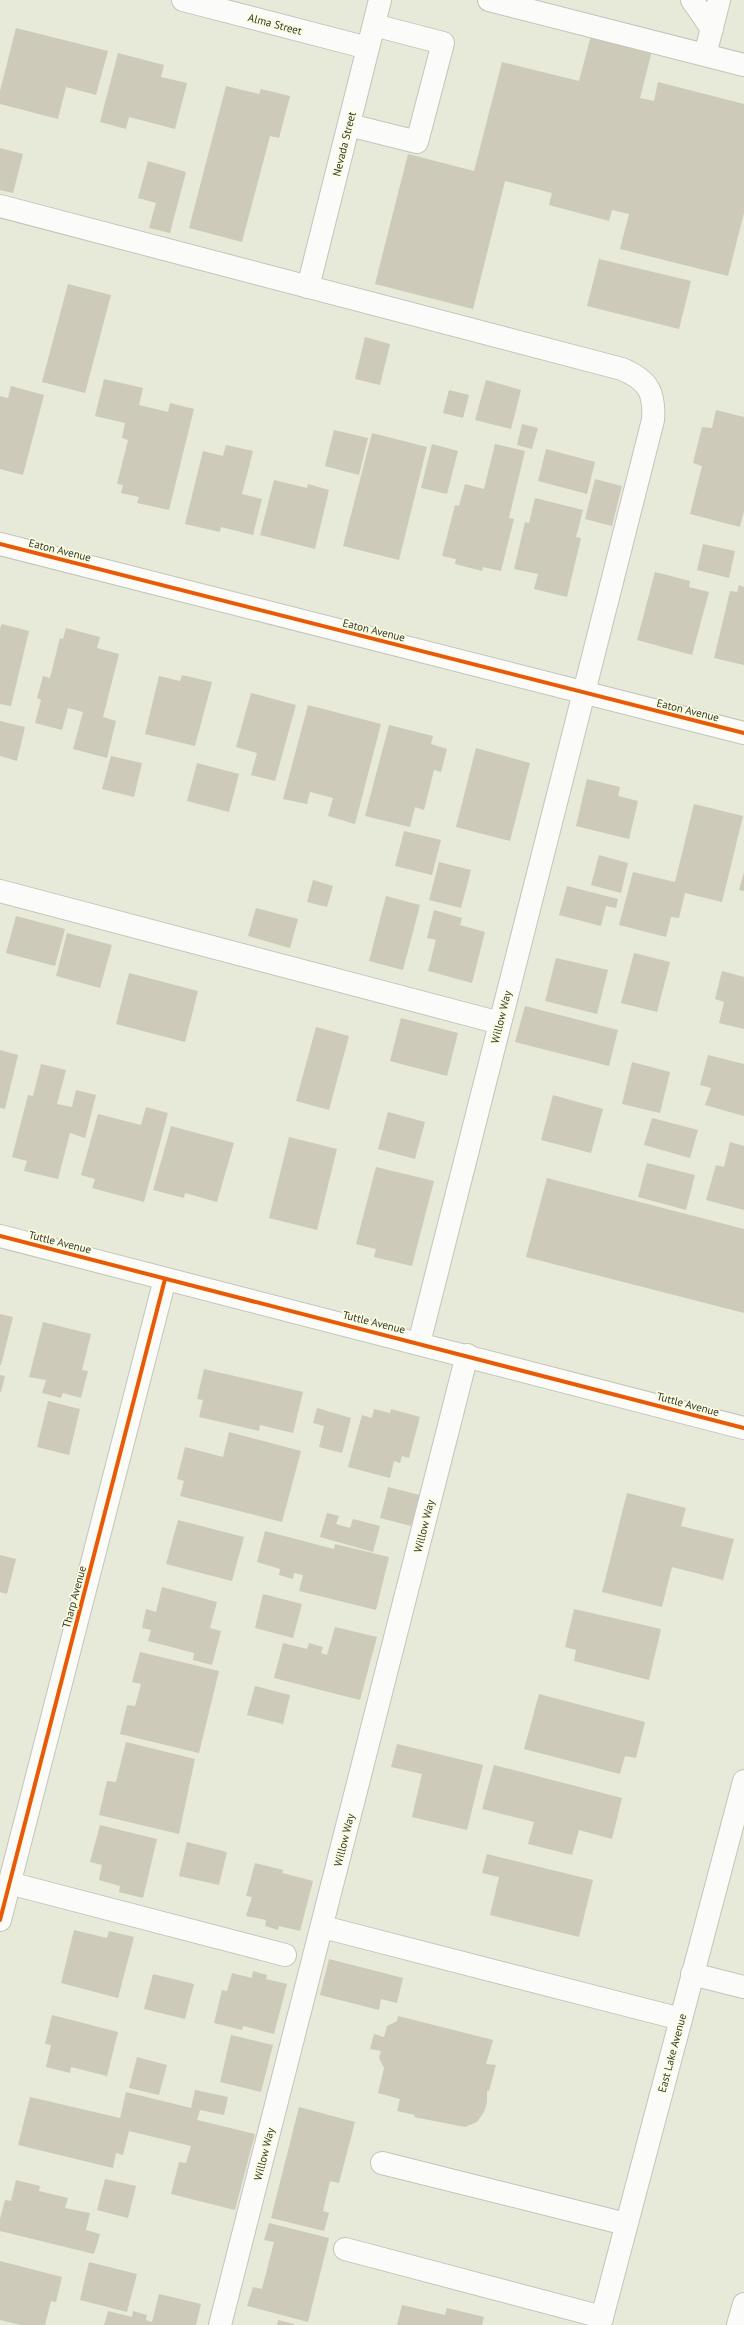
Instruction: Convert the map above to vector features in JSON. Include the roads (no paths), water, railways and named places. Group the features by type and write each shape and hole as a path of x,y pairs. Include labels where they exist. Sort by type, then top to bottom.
{"street":[{"name":"Alma Street","path":"183,0 368,48"},
{"name":"Nevada Street","path":"308,287 380,0"},
{"path":"489,0 540,6 705,55 744,65"},
{"path":"692,0 712,29"},
{"path":"705,55 719,0"},
{"path":"349,125 417,142 443,43 374,25"},
{"name":"Willow Way","path":"0,206 622,368 637,375 648,388 654,403 653,420 419,1343"},
{"name":"Eaton Avenue","path":"0,544 744,733"},
{"path":"0,891 500,1023"},
{"name":"Tuttle Avenue","path":"0,1236 467,1355 744,1428"},
{"name":"Tharp Avenue","path":"0,1920 165,1279"},
{"name":"Willow Way","path":"220,2325 323,1927 467,1355"},
{"name":"East Lake Avenue","path":"601,2321 692,1974 744,1784"},
{"path":"9,1883 285,1954"},
{"path":"323,1927 681,2019"},
{"path":"692,1974 744,1987"},
{"path":"382,2163 626,2224"},
{"path":"345,2249 601,2321"},
{"path":"738,2325 744,2304"}]}
